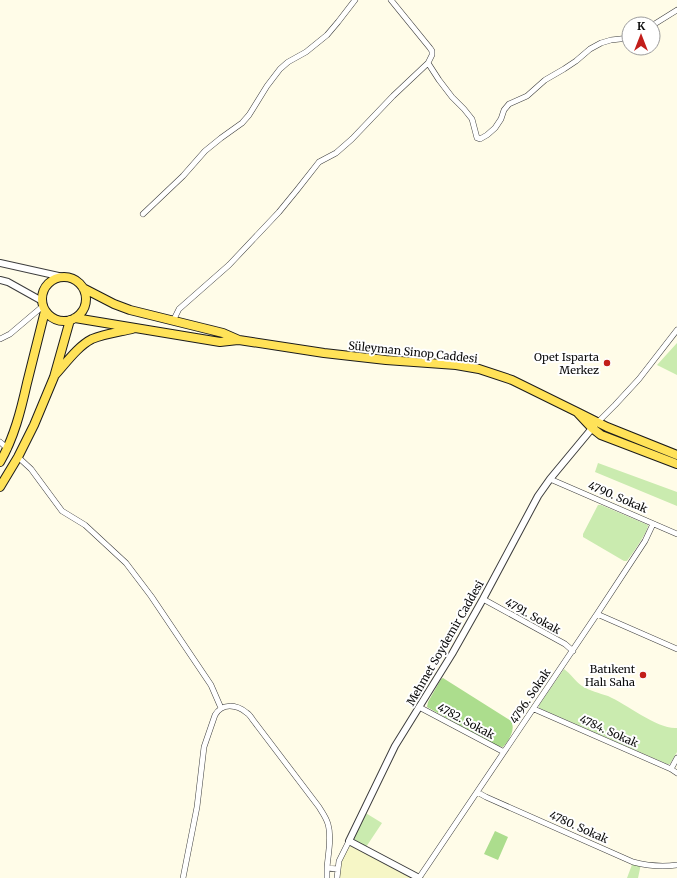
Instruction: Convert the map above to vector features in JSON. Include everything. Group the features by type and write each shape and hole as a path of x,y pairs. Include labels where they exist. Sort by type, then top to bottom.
{"main road":[{"path":"0,462 8,449 24,397 43,306 42,295 44,289 52,280 69,277 79,283 85,293 86,299 83,310 79,315 72,319 61,321 56,320 48,314 43,306"},
{"name":"Süleyman Sinop Caddesi","path":"83,288 114,304 130,310 223,333 239,340"},
{"name":"Süleyman Sinop Caddesi","path":"72,319 220,342 239,340 324,353 386,360 456,365 479,369 512,380 577,412 594,426"},
{"path":"0,487 18,457 34,425 54,377 72,319"},
{"path":"54,377 79,348 91,340 104,335 136,328"},
{"path":"594,426 677,454"},
{"path":"594,426 601,435 677,464"}],"street":[{"path":"143,214 183,176 205,152 242,123 249,115 280,68 306,52 324,38 355,0"},
{"path":"173,321 179,309 229,266 279,212 319,162 336,154 428,63 432,55 432,51 391,0"},
{"path":"661,20 677,10"},
{"path":"428,63 447,92 472,120 477,138 480,139 495,128 501,119 504,110 509,104 527,96 545,80 576,61 590,49 604,42 621,39"},
{"path":"0,263 63,277"},
{"path":"0,280 8,282 43,306 10,334 0,339"},
{"path":"594,426 639,379 677,330"},
{"name":"Mehmet Soydemir Caddesi","path":"337,878 341,857 395,746 452,654 538,496 550,479 594,426"},
{"path":"0,442 8,449"},
{"path":"18,457 31,469 62,511 85,526 126,563 152,596 211,685 221,708"},
{"name":"4790. Sokak","path":"550,479 677,534"},
{"name":"4796. Sokak","path":"419,878 598,614 645,541 653,524"},
{"name":"4791. Sokak","path":"483,599 565,644 573,651"},
{"path":"598,614 677,649"},
{"path":"184,878 197,807 204,747 212,722 218,710 227,706 233,706 247,713 319,807 325,817 329,831 327,878"},
{"name":"4782. Sokak","path":"419,707 504,752"},
{"name":"4784. Sokak","path":"534,709 677,773"},
{"path":"671,769 677,758"},
{"name":"4780. Sokak","path":"477,792 633,862 649,866 677,865"},
{"path":"349,841 419,878"},
{"path":"327,868 338,869"}],"green space":[{"path":"677,343 677,375 657,365"},
{"path":"598,463 677,492 677,506 595,472"},
{"path":"598,505 648,525 643,538 627,561 624,561 583,537 583,534"},
{"path":"564,669 585,688 608,696 642,716 661,725 670,728 677,728 677,752 670,764 539,708 539,705"},
{"path":"443,678 511,721 513,728 503,747 497,746 427,707 428,702"},
{"path":"364,812 382,823 364,850 349,841"},
{"path":"495,831 508,837 498,860 484,854"},
{"path":"349,841 419,878 337,878 338,869"},
{"path":"633,862 641,864 638,878 627,878"}],"place":[{"name":"Opet Isparta Merkez","path":"607,363"},
{"name":"Batıkent Halı Saha","path":"643,675"}]}
